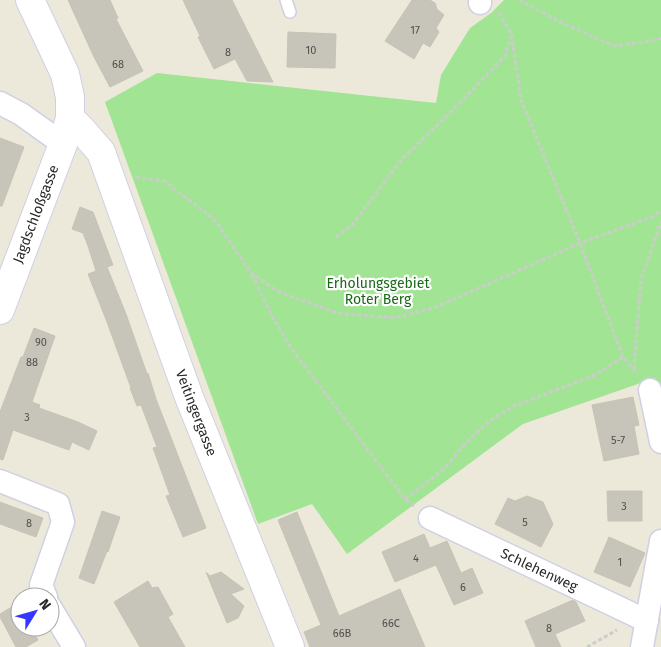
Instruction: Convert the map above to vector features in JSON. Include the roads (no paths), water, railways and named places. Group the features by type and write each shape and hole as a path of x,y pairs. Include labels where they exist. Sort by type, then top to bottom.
{"street":[{"path":"30,0 65,74 70,97 70,118"},
{"path":"0,103 21,114 63,144 119,176"},
{"name":"Jagdschloßgasse","path":"0,310 63,144 70,118"},
{"name":"Veitingergasse","path":"70,118 81,128 119,176 189,397 290,647"},
{"path":"650,390 661,442"},
{"path":"0,481 58,504 64,522 43,587"},
{"name":"Schlehenweg","path":"430,518 640,618"},
{"path":"642,647 640,618 661,541"},
{"path":"60,624 74,647"}],"lane":[{"path":"286,0 290,12"}],"park label":[{"name":"Erholungsgebiet Roter Berg","path":"378,292"}]}
